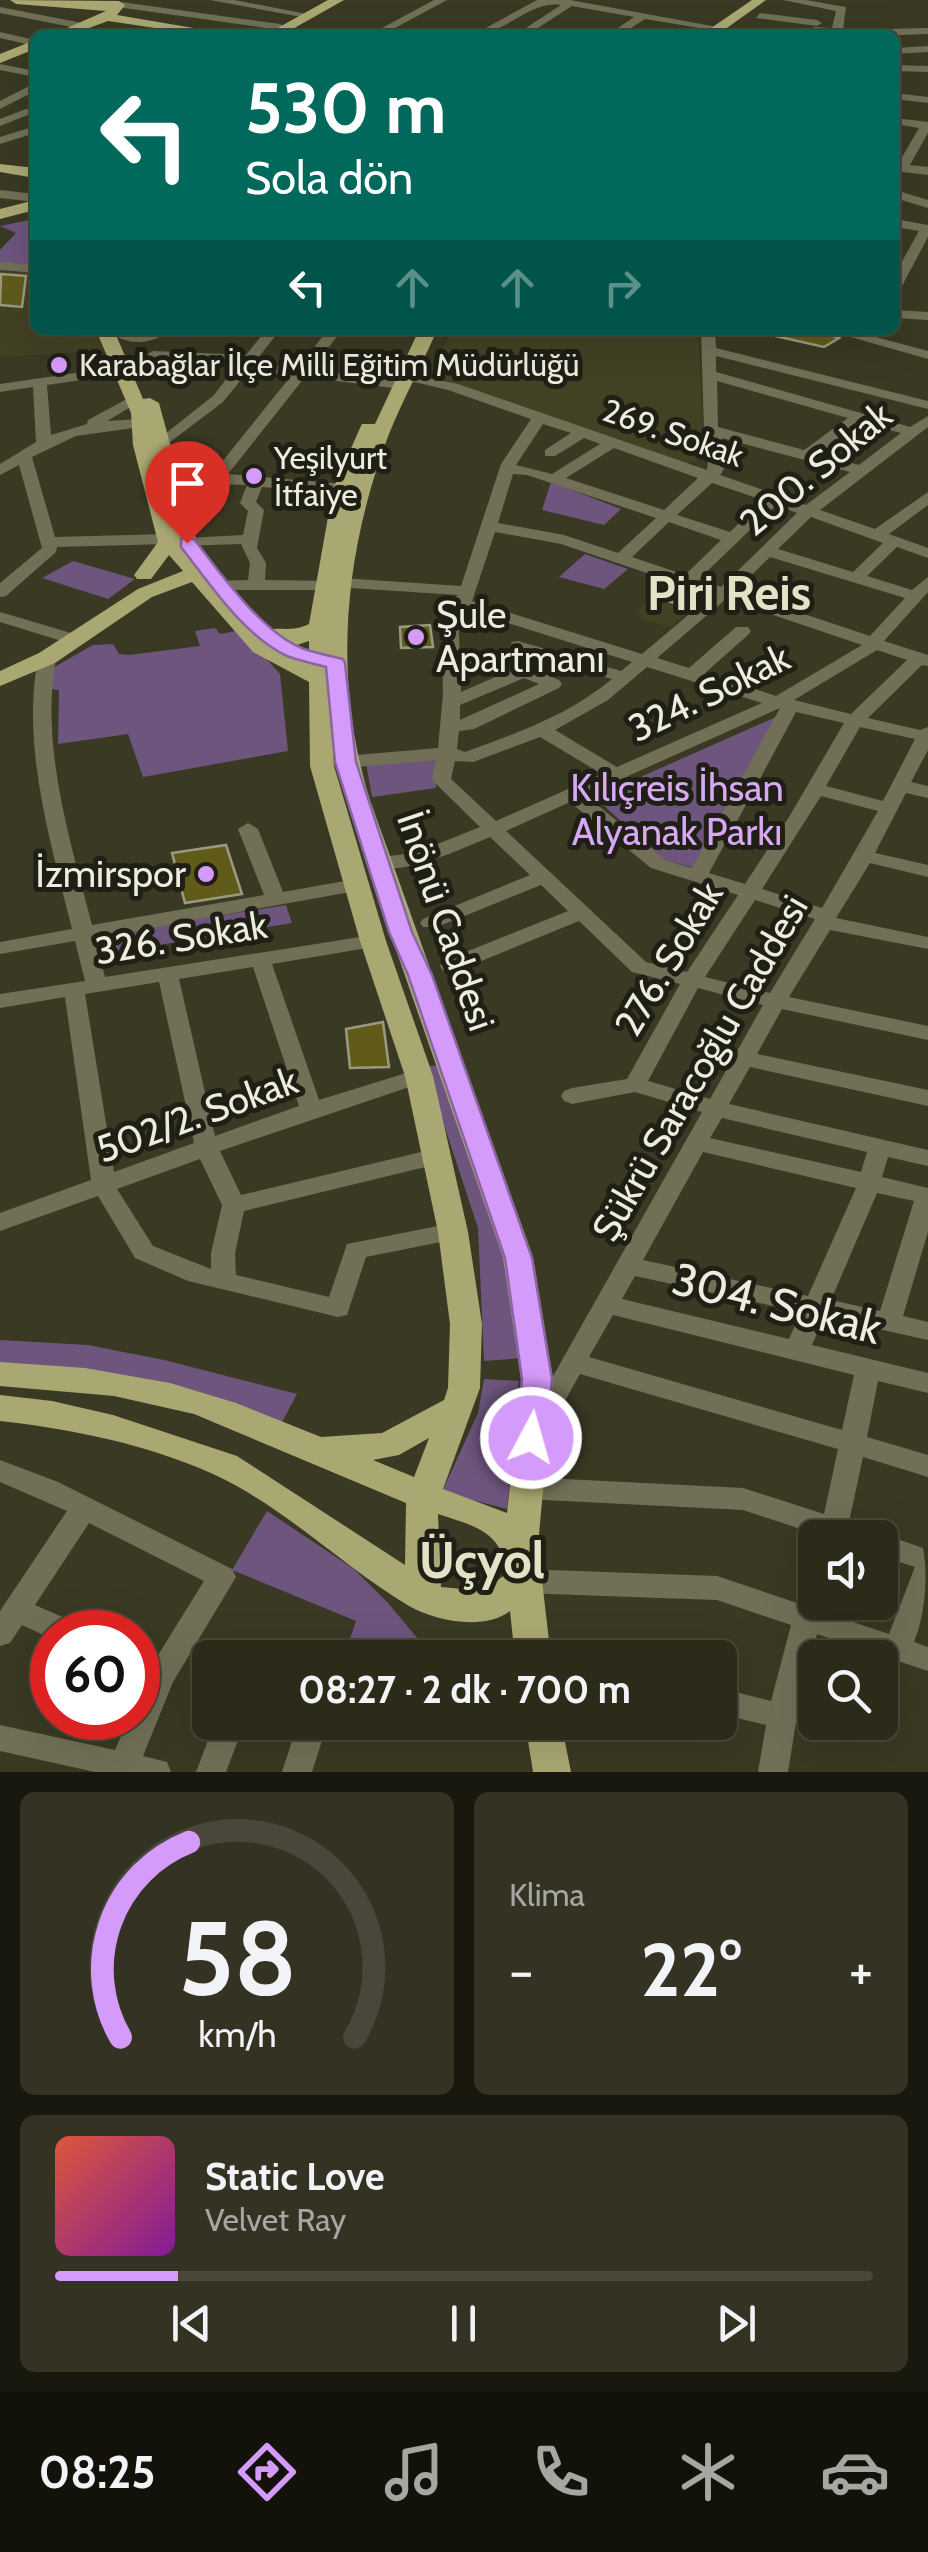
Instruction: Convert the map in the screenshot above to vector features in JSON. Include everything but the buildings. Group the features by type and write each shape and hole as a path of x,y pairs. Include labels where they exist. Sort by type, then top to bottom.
{"main road":[{"path":"14,0 84,2 109,17 187,30"},
{"path":"278,30 338,0"},
{"path":"716,30 760,0"},
{"path":"72,30 109,17"},
{"path":"7,56 30,46"},
{"path":"0,168 30,169"},
{"path":"118,335 138,361 190,564 268,636 323,666"},
{"name":"İnönü Caddesi","path":"424,335 342,488 323,666 345,762 518,1258 537,1379 517,1574 517,1604 525,1640"},
{"path":"138,361 134,399 146,463 190,564 261,647 294,663 323,666"},
{"name":"İnönü Caddesi","path":"400,382 319,627 323,666 322,766 373,941 419,1076 453,1232 466,1324 464,1388 424,1496 418,1544 424,1598"},
{"path":"2,675 65,636 144,575 167,566 190,564"},
{"path":"2,675 47,658 190,564"},
{"path":"268,636 297,640 319,627"},
{"path":"0,1374 68,1379 160,1393 224,1411 424,1496 495,1520 517,1574 492,1606 473,1608 424,1598 276,1495 225,1465 112,1428 52,1414 0,1408"},
{"path":"321,1450 387,1446 458,1407"},
{"path":"541,1740 542,1772"},
{"path":"544,1740 552,1772"}],"street":[{"path":"0,10 14,0"},
{"path":"190,14 216,0 309,14"},
{"path":"277,0 309,14"},
{"path":"384,30 442,0"},
{"path":"488,30 548,0 672,19 707,30"},
{"path":"630,12 651,0"},
{"path":"788,0 837,3"},
{"path":"529,30 570,3"},
{"path":"760,16 816,29 837,3"},
{"path":"837,3 842,10 837,30"},
{"path":"0,10 109,17 190,14 271,30"},
{"path":"621,30 644,15"},
{"path":"656,30 672,19"},
{"path":"0,21 37,30"},
{"path":"156,30 164,26"},
{"path":"900,32 928,32"},
{"path":"0,35 30,43"},
{"path":"900,41 928,40"},
{"path":"900,51 928,49"},
{"path":"0,67 30,73"},
{"path":"900,68 928,70"},
{"path":"0,106 30,89"},
{"path":"900,97 928,100"},
{"path":"1,122 30,123"},
{"path":"900,123 926,131 900,165"},
{"path":"0,141 30,124"},
{"path":"900,168 928,171"},
{"path":"0,194 20,208"},
{"path":"900,196 928,205"},
{"path":"900,223 928,205"},
{"path":"900,224 927,229 900,277"},
{"path":"0,266 30,269"},
{"path":"900,314 928,316"},
{"path":"138,361 159,335"},
{"path":"161,444 218,398 269,335"},
{"path":"217,478 331,335"},
{"path":"622,558 669,518 716,469 708,335"},
{"path":"853,335 928,354"},
{"path":"708,350 928,405"},
{"path":"0,388 138,361 248,362 301,372 400,382"},
{"path":"709,374 912,432"},
{"path":"789,396 814,377"},
{"path":"40,382 44,443"},
{"name":"269. Sokak","path":"400,382 453,387 928,553"},
{"path":"0,470 44,443 87,427 134,399"},
{"path":"809,454 860,416"},
{"path":"540,417 508,469 466,597 449,608 454,702 449,753 441,780 496,828 638,967 776,1002 928,1033"},
{"name":"200. Sokak","path":"345,762 449,753 466,758 541,730 602,696 724,592 806,513 928,420"},
{"path":"87,427 140,423"},
{"path":"550,453 581,433"},
{"path":"714,437 809,454 861,470"},
{"path":"683,468 714,437"},
{"path":"554,479 610,444"},
{"path":"0,592 50,550 25,458"},
{"path":"508,469 554,479 732,538"},
{"path":"168,478 342,488"},
{"path":"256,481 248,502 256,510 249,548 258,564 256,584"},
{"path":"856,578 886,538 928,497"},
{"path":"688,581 771,501"},
{"path":"491,527 546,535 622,558 924,659"},
{"path":"190,564 250,539"},
{"path":"47,542 190,564 256,584 334,584 466,597 785,704 927,735"},
{"path":"766,551 921,596"},
{"name":"324. Sokak","path":"380,863 419,858 496,828 785,704 857,658 921,596"},
{"path":"0,617 65,636"},
{"path":"692,675 742,631"},
{"path":"517,668 518,646 624,677"},
{"path":"47,658 39,685 43,744 84,930 104,1186 144,1252 188,1272 338,1308 356,1250 453,1232"},
{"name":"276. Sokak","path":"924,659 854,720 815,789 693,979 635,1085 717,1109 928,1158"},
{"path":"450,726 468,725 553,684 582,664"},
{"path":"451,665 517,668 553,684"},
{"path":"454,702 517,668"},
{"path":"2,675 39,685"},
{"path":"697,876 785,704"},
{"path":"541,730 618,776"},
{"name":"Şükrü Saracoğlu Caddesi","path":"531,1438 776,1002 864,856 927,735"},
{"path":"902,786 928,792"},
{"path":"815,789 890,808"},
{"path":"576,796 658,864 825,919 928,943"},
{"path":"248,829 276,899"},
{"path":"864,856 928,872"},
{"path":"430,923 543,877"},
{"path":"0,948 84,930 356,885"},
{"path":"450,966 580,913"},
{"name":"326. Sokak","path":"0,1001 373,941"},
{"path":"262,961 311,1110"},
{"path":"168,976 207,1149 234,1205 223,1254 224,1278"},
{"path":"744,1059 928,1098"},
{"name":"502/2. Sokak","path":"0,1222 311,1110 419,1076"},
{"path":"572,1096 635,1085"},
{"path":"696,1143 928,1196 889,1321"},
{"path":"796,1352 869,1184 878,1148"},
{"path":"234,1205 438,1156"},
{"path":"627,1265 928,1331"},
{"name":"304. Sokak","path":"605,1304 928,1383"},
{"path":"574,1363 928,1466"},
{"path":"837,1520 868,1369"},
{"path":"0,1471 222,1577 160,1656"},
{"path":"525,1488 743,1500 800,1520"},
{"path":"8,1622 84,1508"},
{"path":"920,1562 898,1648 928,1660"},
{"path":"517,1574 717,1588 798,1618"},
{"path":"774,1772 804,1620 871,1640"},
{"path":"737,1705 782,1716"},
{"path":"0,1738 123,1768 156,1772"},
{"path":"123,1768 130,1740"},
{"path":"211,1772 223,1740"},
{"path":"297,1772 307,1740"}],"shaded area":[{"path":"0,271 30,273 30,335 98,335 104,351 0,357"},
{"path":"450,335 698,335 704,457 683,465 428,376"},
{"path":"668,583 712,595 670,627 641,619 643,616 636,612"}],"green space":[{"path":"30,220 30,266 0,264 0,250 16,233 0,226"},
{"path":"551,482 621,509 604,525 542,510"},
{"path":"585,554 628,569 604,589 559,577"},
{"path":"73,561 135,579 108,599 42,578"},
{"path":"215,628 220,634 241,630 280,674 288,751 143,777 128,734 58,744 59,690 51,689 51,669 93,645 113,644 119,654 129,655 200,646 195,631"},
{"name":"Kılıçreis İhsan Alyanak Parkı","path":"785,713 695,868 661,859 595,797"},
{"path":"436,758 436,788 372,797 366,763"},
{"path":"286,905 292,923 98,955 94,936"},
{"path":"437,1065 507,1267 521,1358 484,1361 478,1228 425,1067"},
{"path":"0,1340 88,1345 297,1394 280,1426 0,1370"},
{"path":"484,1379 519,1381 507,1509 442,1492 478,1413"},
{"path":"267,1511 354,1569 419,1640 350,1640 356,1621 232,1570"}],"place":[{"name":"Karabağlar İlçe Milli Eğitim Müdürlüğü","path":"59,365"},
{"name":"Yeşilyurt İtfaiye","path":"254,476"},
{"name":"Şule Apartmanı","path":"416,637"},
{"name":"İzmirspor","path":"206,874"}],"district":[{"name":"Piri Reis","path":"729,593"},
{"name":"Üçyol","path":"482,1560"}],"route":[{"path":"187,543 268,636 295,652 336,663 336,698 345,762 400,932 420,975 518,1258 537,1379 531,1438"}]}
